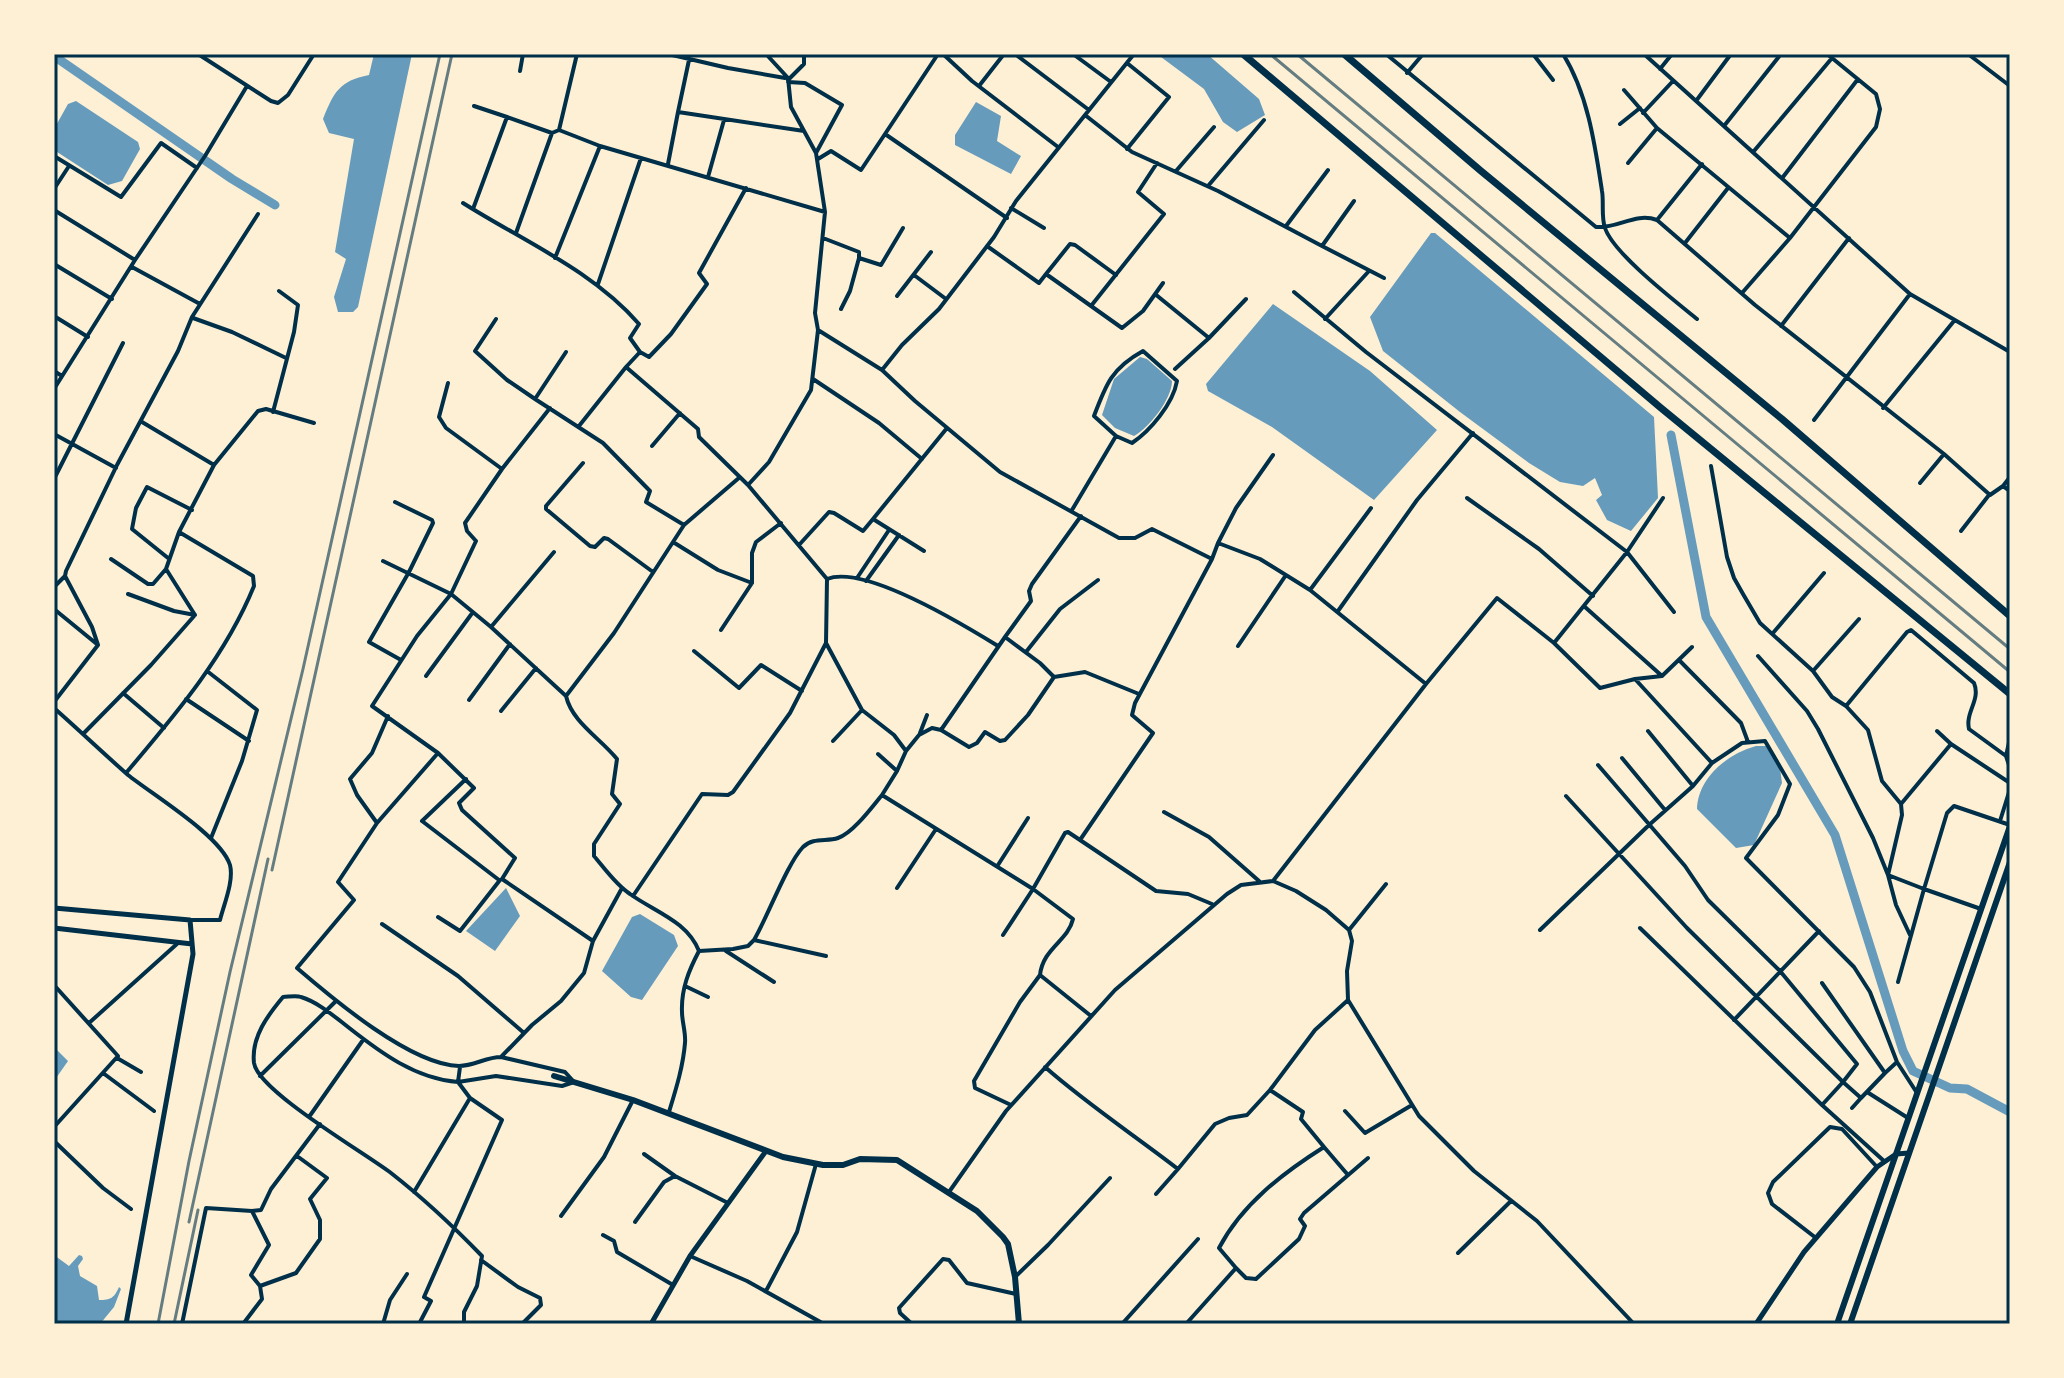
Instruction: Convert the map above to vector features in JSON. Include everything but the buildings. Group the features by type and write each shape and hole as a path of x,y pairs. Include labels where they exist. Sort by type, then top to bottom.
{"highway":[{"path":"1243,54 1661,408 2010,694"},
{"path":"1344,54 1730,376 2010,616"}],"main road":[{"path":"1837,1324 2010,825"},
{"path":"1850,1324 2010,862"},
{"path":"554,1076 669,1112 766,1151 816,1164 843,1165 860,1159 897,1160 977,1211 1003,1237 1008,1244 1015,1277 1019,1324"}],"street":[{"path":"198,54 278,103 284,100 314,54"},
{"path":"520,71 523,54"},
{"path":"559,130 577,54"},
{"path":"668,54 805,83 842,105 817,156"},
{"path":"748,485 769,462 811,390 825,212 817,156 791,107 788,80 766,54"},
{"path":"788,80 804,64 804,54"},
{"path":"817,156 831,151 861,170 940,54 1058,147"},
{"path":"979,86 1004,54"},
{"path":"1015,54 1127,149 1208,186 1384,278"},
{"path":"1073,54 1111,82"},
{"path":"882,370 946,299 1007,218 1011,208 1134,54"},
{"path":"1386,54 1596,227 1611,226 1642,216 1657,220 1781,326 1944,454 1990,495"},
{"path":"1407,73 1423,54"},
{"path":"1533,54 1553,80"},
{"path":"1563,54 1578,79 1587,112 1602,194 1604,227 1626,255 1697,319"},
{"path":"1644,54 1910,294 2010,352"},
{"path":"1660,69 1672,54"},
{"path":"1696,101 1731,54"},
{"path":"1724,126 1781,54"},
{"path":"1968,54 2010,86"},
{"path":"1742,293 1790,238 1876,127 1880,109 1876,94 1830,56 1754,151"},
{"path":"668,164 689,60"},
{"path":"1127,63 1169,97 1127,149"},
{"path":"1783,177 1858,79"},
{"path":"1620,124 1642,111 1673,81"},
{"path":"54,389 247,86"},
{"path":"1624,90 1657,128 1790,238"},
{"path":"474,106 552,133 559,130 600,146 825,212"},
{"path":"678,112 804,131"},
{"path":"473,209 507,117"},
{"path":"708,177 724,120"},
{"path":"1208,186 1264,120"},
{"path":"1176,171 1214,127"},
{"path":"1628,163 1657,128"},
{"path":"516,233 552,133"},
{"path":"885,134 1007,218"},
{"path":"54,156 121,197 161,143 197,168"},
{"path":"555,259 600,146"},
{"path":"598,285 641,158"},
{"path":"1091,306 1164,214 1138,192 1157,163"},
{"path":"1657,220 1702,164"},
{"path":"54,189 69,166"},
{"path":"1286,226 1328,170"},
{"path":"1685,243 1728,187"},
{"path":"463,203 598,285 624,306 639,324 630,338 640,352 649,357 671,334 707,284 699,273 746,188"},
{"path":"1322,246 1354,201"},
{"path":"1011,208 1044,228"},
{"path":"54,210 135,260"},
{"path":"54,587 65,576 192,317 258,214"},
{"path":"859,258 881,265 903,228"},
{"path":"823,238 859,252 855,277 841,309"},
{"path":"1781,326 1849,238"},
{"path":"987,246 1039,283 1070,244 1116,275"},
{"path":"897,296 931,252"},
{"path":"54,264 112,299"},
{"path":"132,267 200,304"},
{"path":"1325,319 1370,270"},
{"path":"1046,274 1122,328 1143,311 1163,283"},
{"path":"914,275 946,299"},
{"path":"273,412 297,321 298,305 279,291"},
{"path":"1294,292 1627,552 1674,612"},
{"path":"1155,294 1209,338"},
{"path":"1814,420 1910,294"},
{"path":"1175,369 1246,299"},
{"path":"54,316 88,337"},
{"path":"192,317 286,358"},
{"path":"496,319 475,351 507,380 603,443 650,491 646,502 684,525"},
{"path":"1883,408 1954,321"},
{"path":"818,330 882,370 1000,472 1119,538 1135,538 1152,529 1212,559"},
{"path":"54,479 123,343"},
{"path":"1143,351 1177,381 1175,390 1146,434 1132,443 1116,436 1094,416 1108,380 1128,359 1143,351"},
{"path":"535,399 566,352"},
{"path":"579,426 640,352"},
{"path":"626,367 698,429 699,437 741,476 827,579 826,643 802,691 770,743 733,792 728,795 702,794 633,896"},
{"path":"54,371 62,376"},
{"path":"813,379 879,423 922,459"},
{"path":"448,383 439,417 446,428 502,469"},
{"path":"438,917 460,931 515,858 462,810 459,803 474,788 466,779 438,753 372,706 417,636 451,594 476,541 467,531 465,523 550,408"},
{"path":"111,559 148,584 153,584 166,569 179,532 214,465 258,411 266,409 314,423"},
{"path":"652,446 680,413"},
{"path":"142,422 214,465"},
{"path":"799,545 829,512 863,531 947,428"},
{"path":"1338,611 1417,500 1473,433"},
{"path":"54,434 116,468"},
{"path":"1072,510 1116,436"},
{"path":"1920,483 1944,454"},
{"path":"1080,840 1153,733 1132,715 1139,694 1236,508 1273,455"},
{"path":"583,463 546,509 590,546 595,547 604,538 608,539 653,572"},
{"path":"1711,466 1727,557 1734,578 1760,623 1813,671 1832,697 1846,706 1868,730 1882,781 1901,804 1902,815 1888,875"},
{"path":"566,696 614,633 684,525 741,476"},
{"path":"1961,531 1990,495 2010,477"},
{"path":"2003,486 2010,491"},
{"path":"168,558 132,529 136,508 147,487 192,510"},
{"path":"1467,498 1539,549 1593,596"},
{"path":"1554,643 1627,552 1663,498"},
{"path":"395,502 433,523 369,642 401,660"},
{"path":"1310,590 1371,508"},
{"path":"941,730 1031,601 1029,591 1032,584 1081,515"},
{"path":"873,519 924,551"},
{"path":"721,630 752,583 752,553 756,542 781,523"},
{"path":"857,578 890,530"},
{"path":"126,773 207,671 245,609 255,580 179,532"},
{"path":"866,581 899,535"},
{"path":"673,542 718,570 752,583"},
{"path":"1218,543 1260,559 1310,590 1426,684"},
{"path":"491,627 554,552"},
{"path":"383,561 451,594 566,696 569,711 617,759 612,794 620,804 594,844 594,856 622,888 682,926 694,937 699,951"},
{"path":"166,569 195,615"},
{"path":"1773,633 1824,573"},
{"path":"827,579 837,574 857,578 912,598 998,646"},
{"path":"1238,646 1286,575"},
{"path":"65,576 98,645"},
{"path":"1026,652 1060,609 1098,580"},
{"path":"128,594 174,611 195,615"},
{"path":"1273,881 1497,598 1554,643 1600,688 1662,676 1692,647"},
{"path":"1585,607 1662,676"},
{"path":"54,609 98,645"},
{"path":"426,676 473,612"},
{"path":"83,734 195,615"},
{"path":"1813,671 1859,619"},
{"path":"1846,706 1911,630 1974,683 1976,697 1967,719 1969,729 2006,756"},
{"path":"1005,637 1054,677"},
{"path":"826,643 862,710 894,735 906,751"},
{"path":"469,700 510,644"},
{"path":"54,908 220,920 230,878 230,866 211,838 126,773 54,705 98,645"},
{"path":"694,651 739,688 761,665 802,691"},
{"path":"1758,656 1807,711 1873,838 1910,935"},
{"path":"1679,660 1741,723 1749,743"},
{"path":"501,711 536,668"},
{"path":"207,671 257,710 249,741 211,838"},
{"path":"919,735 932,728 941,730 969,747 977,743 985,732 1000,741 1005,740 1028,715 1054,677 1085,672 1139,694"},
{"path":"1635,679 1712,763"},
{"path":"123,693 164,728"},
{"path":"186,699 249,741"},
{"path":"833,741 862,710"},
{"path":"699,951 748,946 754,940 796,856 806,844 840,838 862,819 882,795 906,751 919,735 927,715"},
{"path":"377,823 357,795 350,779 372,753 388,716"},
{"path":"1648,731 1693,786"},
{"path":"1937,731 1951,744 2010,783"},
{"path":"2010,738 2006,756 2010,768"},
{"path":"1540,930 1693,786 1712,763 1742,743 1765,741 1790,784 1778,815 1746,858 1854,967 1870,992 1897,1062 1918,1090"},
{"path":"1901,804 1951,744"},
{"path":"438,753 377,823 338,882 354,900 297,968 336,1002 418,1056 460,1066 501,1057 565,1072 574,1082 562,1086 496,1076 458,1082 439,1080 413,1071 327,1011 301,997 283,997 263,1022 254,1063 260,1076 278,1094 414,1192 482,1256 477,1286 464,1312 464,1324"},
{"path":"878,754 897,771"},
{"path":"1622,758 1665,810"},
{"path":"1598,765 1685,866 1708,900 1780,971 1857,1064 1822,1105"},
{"path":"466,779 422,821 500,880 593,941"},
{"path":"2000,821 2010,789"},
{"path":"882,795 998,865 1073,919 1068,930 1043,959 1040,975 1020,1002 973,1085 1011,1105"},
{"path":"1566,796 1687,928 1861,1098"},
{"path":"1898,982 1950,808 1954,806 2010,825"},
{"path":"1164,812 1209,837 1260,882"},
{"path":"998,865 1028,818"},
{"path":"897,888 936,829"},
{"path":"1003,935 1065,833 1156,891 1188,894 1212,904"},
{"path":"1888,875 1981,909"},
{"path":"948,1194 1011,1105 1115,990 1212,904 1241,885 1273,881 1326,910 1349,930 1352,941 1347,971 1348,1000 1419,1116 1474,1171 1537,1221 1634,1324"},
{"path":"1349,930 1386,884"},
{"path":"501,1057 561,1001 584,973 593,941 622,888"},
{"path":"126,1324 192,944 190,920"},
{"path":"382,924 458,976 524,1033"},
{"path":"54,928 192,944"},
{"path":"1640,928 1884,1161"},
{"path":"1734,1020 1819,931"},
{"path":"754,940 826,956"},
{"path":"89,1023 179,942"},
{"path":"724,950 774,982"},
{"path":"669,1112 681,1070 685,1039 682,1013 684,986 689,968 699,951"},
{"path":"1040,975 1091,1016"},
{"path":"1822,983 1885,1073"},
{"path":"54,985 115,1049 118,1056 54,1127"},
{"path":"684,986 708,997"},
{"path":"1156,1194 1215,1124 1247,1115 1315,1030 1348,1000"},
{"path":"260,1076 336,1002"},
{"path":"309,1117 363,1039"},
{"path":"117,1058 141,1072"},
{"path":"1852,1108 1897,1062"},
{"path":"419,1324 431,1301 424,1297 502,1120 470,1098 458,1082 460,1066"},
{"path":"1044,1067 1085,1103 1106,1114 1178,1169"},
{"path":"103,1073 154,1111"},
{"path":"1270,1090 1303,1112 1301,1119 1348,1175"},
{"path":"1867,1092 1908,1118"},
{"path":"414,1192 470,1098"},
{"path":"561,1216 604,1157 633,1100"},
{"path":"1345,1111 1365,1133 1412,1105"},
{"path":"182,1324 206,1208 261,1210 271,1189 320,1124"},
{"path":"1816,1238 1772,1204 1768,1193 1773,1182 1830,1127 1842,1129 1877,1167"},
{"path":"54,1141 103,1188 131,1209"},
{"path":"1324,1147 1283,1173 1252,1204 1223,1240 1219,1248 1246,1278 1256,1279 1299,1239 1305,1226 1300,1219 1304,1213 1368,1158"},
{"path":"651,1324 690,1256 766,1151"},
{"path":"1756,1324 1816,1238 1877,1167 1896,1154 1909,1153"},
{"path":"644,1154 675,1176 728,1203"},
{"path":"260,1286 296,1273 320,1239 320,1220 310,1199 327,1178 297,1156"},
{"path":"766,1291 797,1232 816,1164"},
{"path":"635,1222 664,1182 675,1176"},
{"path":"1015,1277 1110,1178"},
{"path":"1458,1253 1511,1201"},
{"path":"243,1324 262,1299 260,1286 251,1275 269,1245 252,1211"},
{"path":"603,1235 614,1241 617,1252 673,1285"},
{"path":"1122,1324 1198,1239"},
{"path":"690,1256 766,1291 824,1324"},
{"path":"912,1324 899,1308 943,1259 949,1260 967,1283 1016,1294"},
{"path":"481,1260 518,1287 540,1298 541,1305 522,1324"},
{"path":"1186,1324 1236,1268"},
{"path":"383,1324 390,1300 407,1274"}],"water":[{"path":"374,54 412,54 358,307 353,312 338,312 334,297 346,259 335,252 354,139 329,133 323,119 344,84 369,75"},
{"path":"1157,54 1207,54 1259,99 1265,115 1237,132 1223,122 1204,89"},
{"path":"76,101 138,142 140,149 122,181 108,185 54,150 54,129 68,104"},
{"path":"976,102 1001,116 997,141 1021,156 1011,174 955,145 955,135"},
{"path":"1431,233 1435,233 1654,417 1658,498 1631,531 1607,520 1596,500 1602,495 1595,478 1583,486 1560,482 1460,412 1383,351 1370,317"},
{"path":"1273,304 1370,371 1437,430 1374,500 1272,427 1208,391 1206,384"},
{"path":"1140,357 1147,359 1172,381 1159,412 1134,436 1115,428 1102,415 1114,379"},
{"path":"1756,746 1766,746 1780,768 1782,783 1754,845 1736,848 1697,809 1699,798 1716,769 1735,755"},
{"path":"506,888 520,916 495,951 466,931"},
{"path":"640,914 674,935 678,946 642,1000 631,997 602,971 632,917"},
{"path":"54,1047 68,1061 54,1081"},
{"path":"54,1255 69,1266 79,1255 82,1256 78,1266 80,1276 97,1286 99,1300 112,1298 119,1287 121,1289 114,1307 100,1324 54,1324"}],"waterway":[{"path":"54,56 232,179 275,205"},
{"path":"1671,435 1706,617 1835,835 1903,1051 1913,1071 1950,1088 1967,1089 2010,1112"}],"railway":[{"path":"158,1324 230,972 303,669 440,54"},
{"path":"272,870 452,54"},
{"path":"1270,54 2010,672"},
{"path":"1297,54 2010,649"},
{"path":"189,1222 268,859"},
{"path":"174,1324 198,1210"}]}
